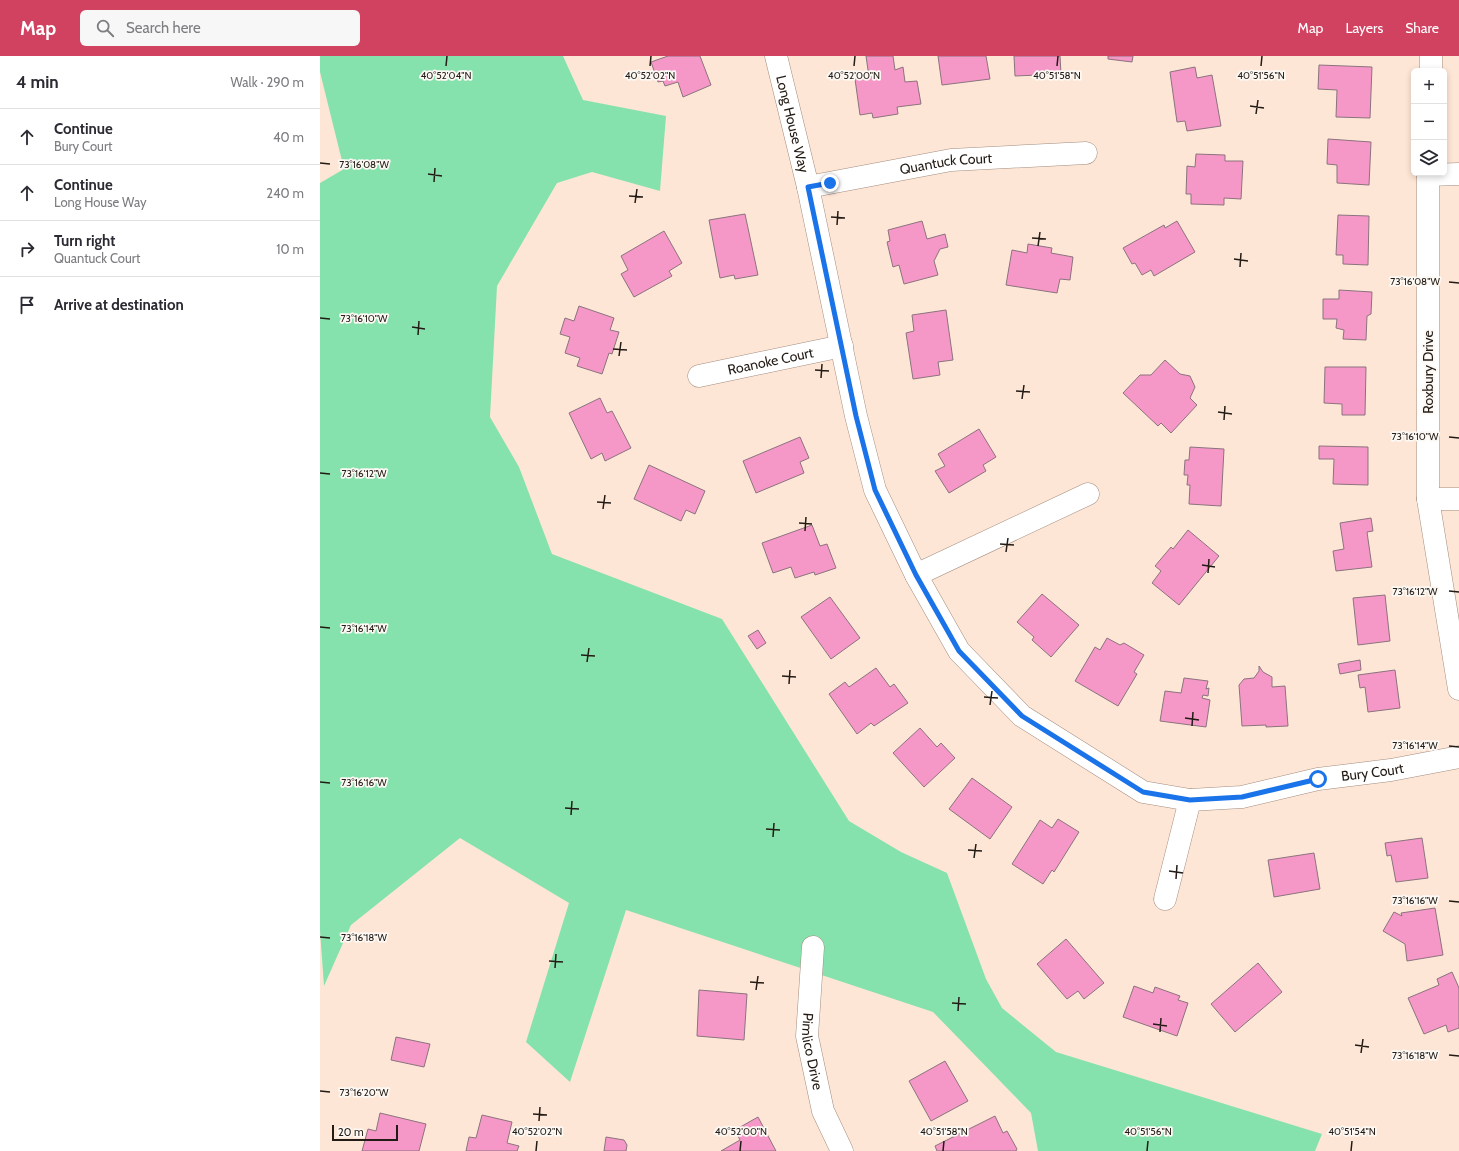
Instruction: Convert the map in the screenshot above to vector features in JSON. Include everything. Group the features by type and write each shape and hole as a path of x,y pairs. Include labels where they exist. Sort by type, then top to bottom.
{"street":[{"name":"Long House Way","path":"776,56 808,187 856,416 875,490 916,575 959,651 1022,716 1143,792 1190,800"},
{"path":"1431,56 1431,68"},
{"name":"Quantuck Court","path":"808,187 951,160 1086,153"},
{"path":"1447,174 1459,174"},
{"name":"Roxbury Drive","path":"1428,176 1428,499 1459,688"},
{"name":"Roanoke Court","path":"699,376 842,346"},
{"path":"916,575 1088,494"},
{"path":"1428,499 1459,498"},
{"name":"Bury Court","path":"1190,800 1242,797 1318,779 1391,770 1459,757"},
{"path":"1165,898 1190,800"},
{"name":"Pimlico Drive","path":"813,947 807,1036 823,1111 842,1151"}],"green space":[{"path":"320,56 563,56 583,100 666,116 660,191 592,172 557,183 497,286 490,417 519,467 552,554 722,619 849,821 901,852 947,873 986,979 1002,1008 1056,1052 1322,1134 1315,1151 1038,1151 1031,1113 933,1012 626,910 570,1082 526,1042 569,903 460,838 351,925 324,986 320,931 320,183 344,169 320,72"}],"building":[{"path":"668,56 700,56 711,85 683,97 678,82 665,86 663,81 658,82 651,62"},
{"path":"866,56 893,56 895,70 903,67 905,82 917,81 921,104 897,107 898,114 873,118 872,113 860,115 855,79 869,77"},
{"path":"938,56 986,56 990,79 942,85"},
{"path":"1014,56 1060,56 1061,74 1015,76"},
{"path":"1108,56 1133,56 1132,62 1108,59"},
{"path":"1319,65 1372,67 1370,118 1336,117 1337,90 1318,89"},
{"path":"1195,67 1197,78 1212,75 1221,126 1187,131 1185,121 1177,122 1170,72"},
{"path":"1328,139 1371,142 1369,185 1337,183 1337,165 1327,164"},
{"path":"1196,154 1225,155 1225,161 1243,161 1241,199 1224,198 1224,205 1191,204 1191,194 1186,194 1187,166 1195,167"},
{"path":"745,214 758,275 735,279 734,275 720,278 709,220"},
{"path":"1338,215 1369,216 1368,265 1343,264 1343,255 1336,255"},
{"path":"922,221 927,239 945,234 948,247 940,249 934,261 938,275 904,284 899,265 893,267 887,242 890,241 888,230"},
{"path":"1177,221 1195,252 1154,276 1151,270 1142,275 1135,263 1132,264 1123,248 1164,225 1165,228"},
{"path":"664,231 682,263 669,271 672,276 634,297 621,274 628,270 621,256"},
{"path":"1028,244 1052,248 1051,253 1073,257 1070,280 1060,279 1057,293 1006,285 1012,250 1027,253"},
{"path":"1339,290 1372,292 1371,314 1367,316 1366,340 1343,339 1344,330 1336,328 1337,319 1323,319 1323,299 1339,299"},
{"path":"579,306 614,318 610,330 619,332 612,354 609,353 602,374 577,366 580,358 565,353 570,337 560,334 565,318 574,321"},
{"path":"946,310 953,360 938,362 940,375 913,379 906,333 914,331 912,315"},
{"path":"1165,360 1180,374 1190,376 1195,387 1190,398 1197,405 1171,433 1161,423 1158,426 1123,393 1140,375 1151,375"},
{"path":"1325,367 1366,367 1365,415 1342,415 1342,404 1324,403"},
{"path":"600,398 607,413 612,411 631,448 605,461 602,453 591,459 569,413"},
{"path":"979,429 996,457 983,465 986,471 949,493 935,471 945,466 938,454"},
{"path":"800,437 809,458 800,462 804,473 756,493 743,461"},
{"path":"1319,446 1368,447 1368,485 1333,484 1334,459 1319,459"},
{"path":"1190,447 1224,449 1221,506 1189,504 1190,485 1187,485 1188,475 1184,475 1185,460 1189,460"},
{"path":"649,465 705,491 695,514 686,510 681,521 634,499"},
{"path":"1371,518 1373,531 1367,532 1372,567 1336,571 1333,551 1344,549 1340,523"},
{"path":"812,525 820,546 827,544 836,568 815,575 814,572 795,578 791,567 773,573 762,543"},
{"path":"1188,530 1219,556 1179,605 1152,583 1161,571 1155,566 1171,547 1173,549"},
{"path":"1042,594 1079,625 1051,657 1032,640 1034,637 1017,622"},
{"path":"1385,595 1390,641 1358,645 1353,598"},
{"path":"830,597 860,638 831,659 801,617"},
{"path":"758,630 766,643 757,649 748,636"},
{"path":"1107,638 1120,645 1124,643 1144,655 1134,672 1137,674 1118,706 1075,681 1095,647 1100,650"},
{"path":"1360,660 1361,670 1340,674 1338,664"},
{"path":"1259,666 1263,672 1272,677 1272,687 1285,686 1288,726 1242,726 1239,685 1244,679 1254,678 1259,671"},
{"path":"876,668 890,687 894,684 908,703 874,726 871,723 857,734 829,694 845,682 849,687"},
{"path":"1395,670 1400,708 1368,712 1365,687 1360,688 1358,675"},
{"path":"1184,678 1208,681 1206,689 1209,688 1208,696 1203,695 1202,698 1210,700 1206,727 1160,721 1165,691 1181,693"},
{"path":"920,728 937,747 941,743 955,758 924,787 893,753"},
{"path":"972,778 1012,807 990,839 949,809"},
{"path":"1058,819 1079,832 1054,872 1052,870 1043,884 1012,864 1040,820 1052,828"},
{"path":"1422,838 1428,878 1396,882 1391,855 1387,856 1385,843"},
{"path":"1314,853 1320,889 1274,897 1268,860"},
{"path":"1435,908 1443,955 1407,961 1405,944 1383,931 1394,912 1402,916 1401,913"},
{"path":"1066,939 1104,983 1084,999 1078,991 1067,999 1037,964"},
{"path":"1258,963 1282,992 1235,1032 1211,1004"},
{"path":"1452,972 1459,988 1459,1028 1448,1032 1446,1025 1424,1034 1408,998 1439,985 1437,979"},
{"path":"1134,986 1153,993 1155,987 1180,996 1178,1000 1188,1003 1177,1036 1123,1017"},
{"path":"699,990 747,994 744,1040 697,1036"},
{"path":"396,1037 430,1044 424,1067 391,1060"},
{"path":"945,1061 968,1101 931,1121 909,1081"},
{"path":"380,1113 426,1124 419,1151 362,1151 368,1129 376,1131"},
{"path":"482,1115 512,1122 507,1143 519,1146 517,1151 466,1151 469,1137 476,1138"},
{"path":"995,1116 1003,1133 1007,1131 1017,1149 1016,1151 937,1151 935,1146"},
{"path":"758,1117 776,1151 721,1151 740,1140 735,1130"},
{"path":"606,1137 624,1140 627,1145 626,1151 604,1151"}],"route":[{"path":"830,183 808,187 856,416 875,490 916,575 959,651 1022,716 1143,792 1190,800 1242,797 1318,779"}]}
